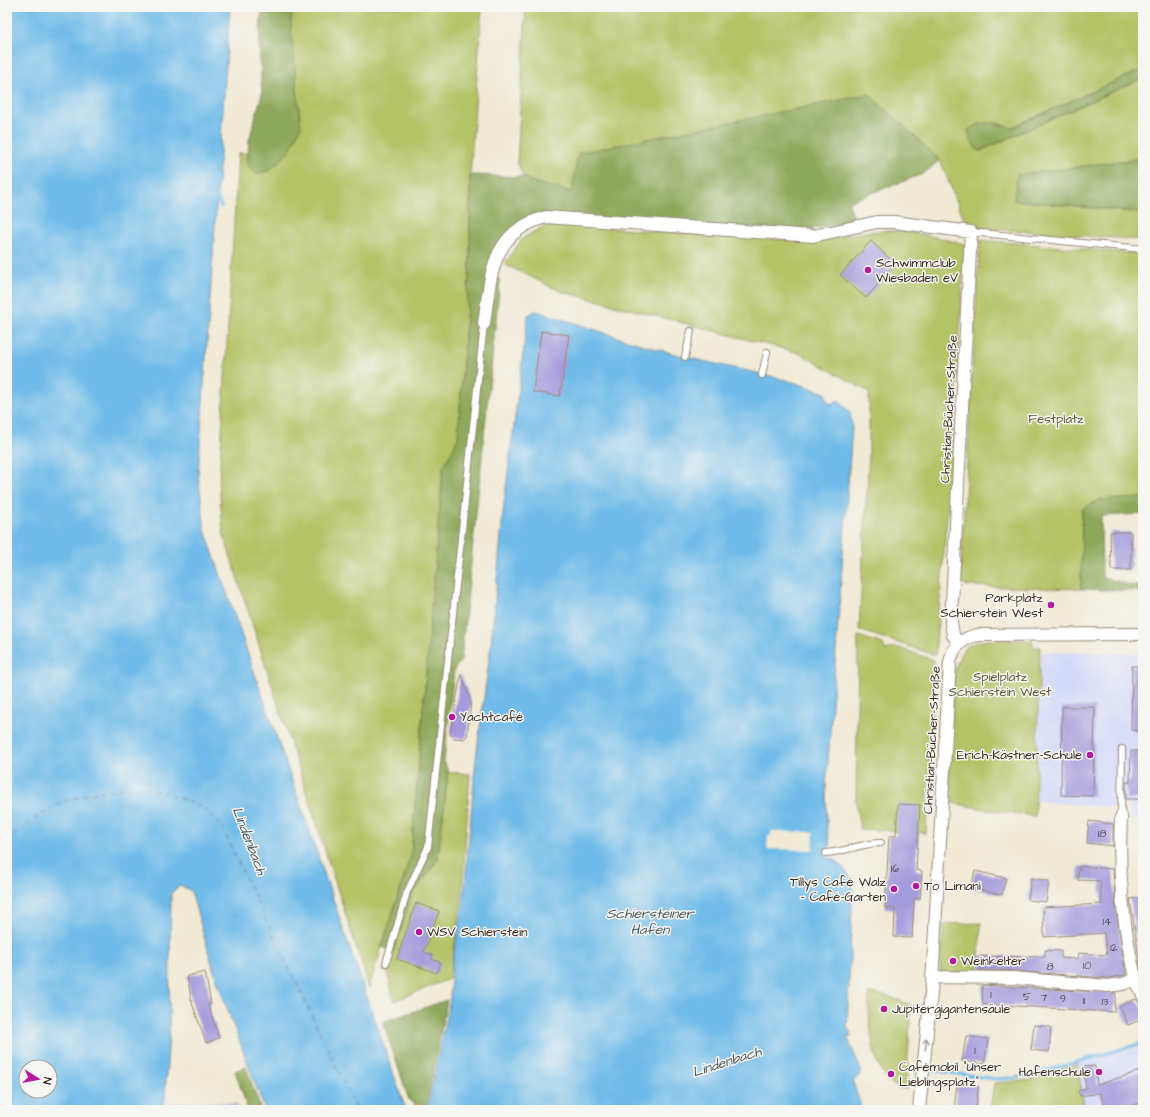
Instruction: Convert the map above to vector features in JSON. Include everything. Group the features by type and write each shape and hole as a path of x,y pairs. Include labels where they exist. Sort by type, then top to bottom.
{"street":[{"path":"484,324 493,266 501,247 511,235 525,225 546,217 813,236 877,222 894,222 971,232"},
{"name":"Christian-Bücher-Straße","path":"919,1110 936,977 950,662 959,644 953,635 951,622 971,232"},
{"path":"959,644 964,639 978,635 1143,634"},
{"path":"1121,818 1120,890 1143,995"},
{"path":"936,977 1013,978 1108,986 1123,984 1139,978"}],"lane":[{"path":"971,232 1143,250"},
{"path":"386,963 407,892 428,847 484,324"},
{"path":"686,357 691,331"},
{"path":"762,375 767,352"},
{"path":"1121,818 1122,749"},
{"path":"826,853 836,852 868,843 881,843"}],"shaded area":[{"name":"Erich-Kästner-Schule","path":"1041,652 1143,653 1143,820 1130,820 1130,805 1117,805 1111,808 1036,801"},
{"name":"Hafenschule","path":"1143,1047 1143,1110 990,1110 994,1083 1031,1080 1077,1064"},
{"path":"169,1103 237,1103 239,1110 169,1110"}],"green space":[{"path":"262,7 292,7 291,29 301,127 290,150 279,162 268,171 256,174 247,164 249,140 262,94 259,46"},
{"path":"282,7 482,7 470,175 470,261 458,438 443,468 411,855 369,987 223,533 219,483 238,153 272,156"},
{"path":"526,7 1143,7 1143,69 1010,128 998,123 978,124 980,151 1143,78 1143,158 1018,175 1014,200 1143,213 1143,240 967,227 940,160 572,192 535,183 524,177 517,163"},
{"path":"1143,69 1143,78 979,151 972,142 968,130 973,127 994,123 1011,128"},
{"path":"869,94 940,160 923,174 848,202 855,220 808,230 527,219 490,267 500,281 461,660 454,670 444,761 448,772 438,859 412,895 393,951 382,947 411,855 443,468 458,438 470,261 470,175 524,177 535,183 572,192 578,153"},
{"path":"1143,158 1143,213 1014,200 1017,175"},
{"path":"548,224 807,241 861,233 901,231 923,234 965,244 953,449 935,655 859,630 869,454 869,392 799,353 560,291 504,264 523,238"},
{"name":"Festplatz","path":"980,240 1143,254 1143,498 1099,500 1082,509 1081,589 967,586 960,581"},
{"path":"1143,498 1143,514 1101,516 1102,577 1133,586 1143,585 1143,593 1140,591 1081,589 1082,509 1099,500"},
{"path":"858,636 883,644 885,650 896,647 934,660 926,833 860,829 856,803"},
{"name":"Spielplatz Schierstein West","path":"987,640 1032,640 1033,647 1040,647 1035,816 989,810 947,802 955,670 961,654 964,649 970,645"},
{"path":"448,772 470,774 461,905 449,979 394,1001 387,970 412,895 438,859"},
{"path":"981,923 978,973 940,974 943,924"},
{"path":"869,993 888,996 910,1005 906,1089 894,1085 885,1077 879,1065 871,1034 869,1019"},
{"path":"447,1000 427,1102 425,1109 420,1109 409,1100 383,1022"},
{"path":"1077,1064 1085,1110 990,1110 994,1083 1031,1080"},
{"path":"246,1067 261,1110 248,1110 235,1071"}],"water":[{"path":"7,7 230,7 198,474 205,530 406,1110 265,1110 216,978 191,891 180,885 171,893 169,1033 164,1110 7,1110"},
{"name":"Schiersteiner Hafen","path":"536,311 667,352 791,381 825,393 827,402 832,404 838,400 850,412 852,428 826,789 827,829 830,846 825,849 827,859 833,858 844,869 853,882 847,1029 851,1031 851,1037 847,1037 862,1072 853,1082 862,1110 427,1110 450,999 452,963 463,906 476,758 491,645 504,503 528,315"}],"pier":[{"path":"771,831 814,832 813,850 767,849 768,836 771,836"}],"building":[{"name":"Schwimmclub Wiesbaden eV","path":"871,241 896,265 866,298 840,275"},
{"path":"541,331 569,335 560,396 533,392"},
{"path":"1110,532 1131,532 1131,570 1111,570"},
{"path":"1132,666 1143,666 1143,731 1131,730"},
{"path":"461,674 471,702 467,736 464,739 454,738 450,734"},
{"path":"1062,707 1095,707 1093,796 1061,795"},
{"path":"1131,751 1143,751 1143,799 1126,799 1126,782 1130,782"},
{"path":"898,804 920,805 916,870 922,871 920,899 914,898 912,938 894,937 895,909 885,908 889,836 896,836"},
{"path":"1089,821 1113,824 1113,846 1087,843"},
{"path":"1079,866 1113,869 1116,912 1126,975 1108,978 980,970 980,956 1045,957 1045,950 1061,951 1061,958 1078,959 1079,953 1107,955 1104,933 1044,937 1043,907 1102,904 1100,881 1078,880"},
{"path":"975,871 1006,878 1002,895 971,888"},
{"path":"1031,878 1049,881 1046,902 1028,900"},
{"path":"1143,897 1143,970 1141,970 1130,899"},
{"name":"WSV Schierstein","path":"416,903 439,911 424,952 433,955 432,959 441,963 437,973 397,959"},
{"path":"205,972 211,1004 208,1004 219,1038 206,1043 192,1003 187,976"},
{"path":"982,985 1116,993 1114,1012 983,1004"},
{"path":"1136,999 1143,1008 1143,1019 1128,1025 1120,1006"},
{"path":"1034,1025 1051,1027 1049,1052 1031,1050"},
{"path":"966,1036 988,1039 984,1064 962,1061"},
{"path":"1095,1066 1097,1085 1143,1070 1143,1102 1118,1110 1106,1110 1100,1093 1080,1096 1078,1091 1086,1088 1083,1067"},
{"path":"957,1083 978,1086 976,1110 954,1110"}],"waterway":[{"path":"215,193 221,206"},
{"name":"Lindenbach","path":"932,1070 995,1079 1014,1078 1046,1071 1143,1043"}],"ferry route":[{"path":"7,843 32,820 67,800 104,791 141,787 186,800 207,811 222,828 357,1110"}],"place":[{"name":"Schwimmclub Wiesbaden eV","path":"868,270"},
{"name":"Parkplatz Schierstein West","path":"1051,605"},
{"name":"Yachtcafé","path":"452,717"},
{"name":"Erich-Kästner-Schule","path":"1090,755"},
{"name":"To Limani","path":"916,886"},
{"name":"Tillys Café Walz - Café-Garten","path":"894,889"},
{"name":"WSV Schierstein","path":"419,932"},
{"name":"Weinkelter","path":"953,961"},
{"name":"Jupitergigantensäule","path":"884,1009"},
{"name":"Hafenschule","path":"1099,1072"},
{"name":"Cafémobil \"Unser Lieblingsplatz\"","path":"891,1074"}]}
